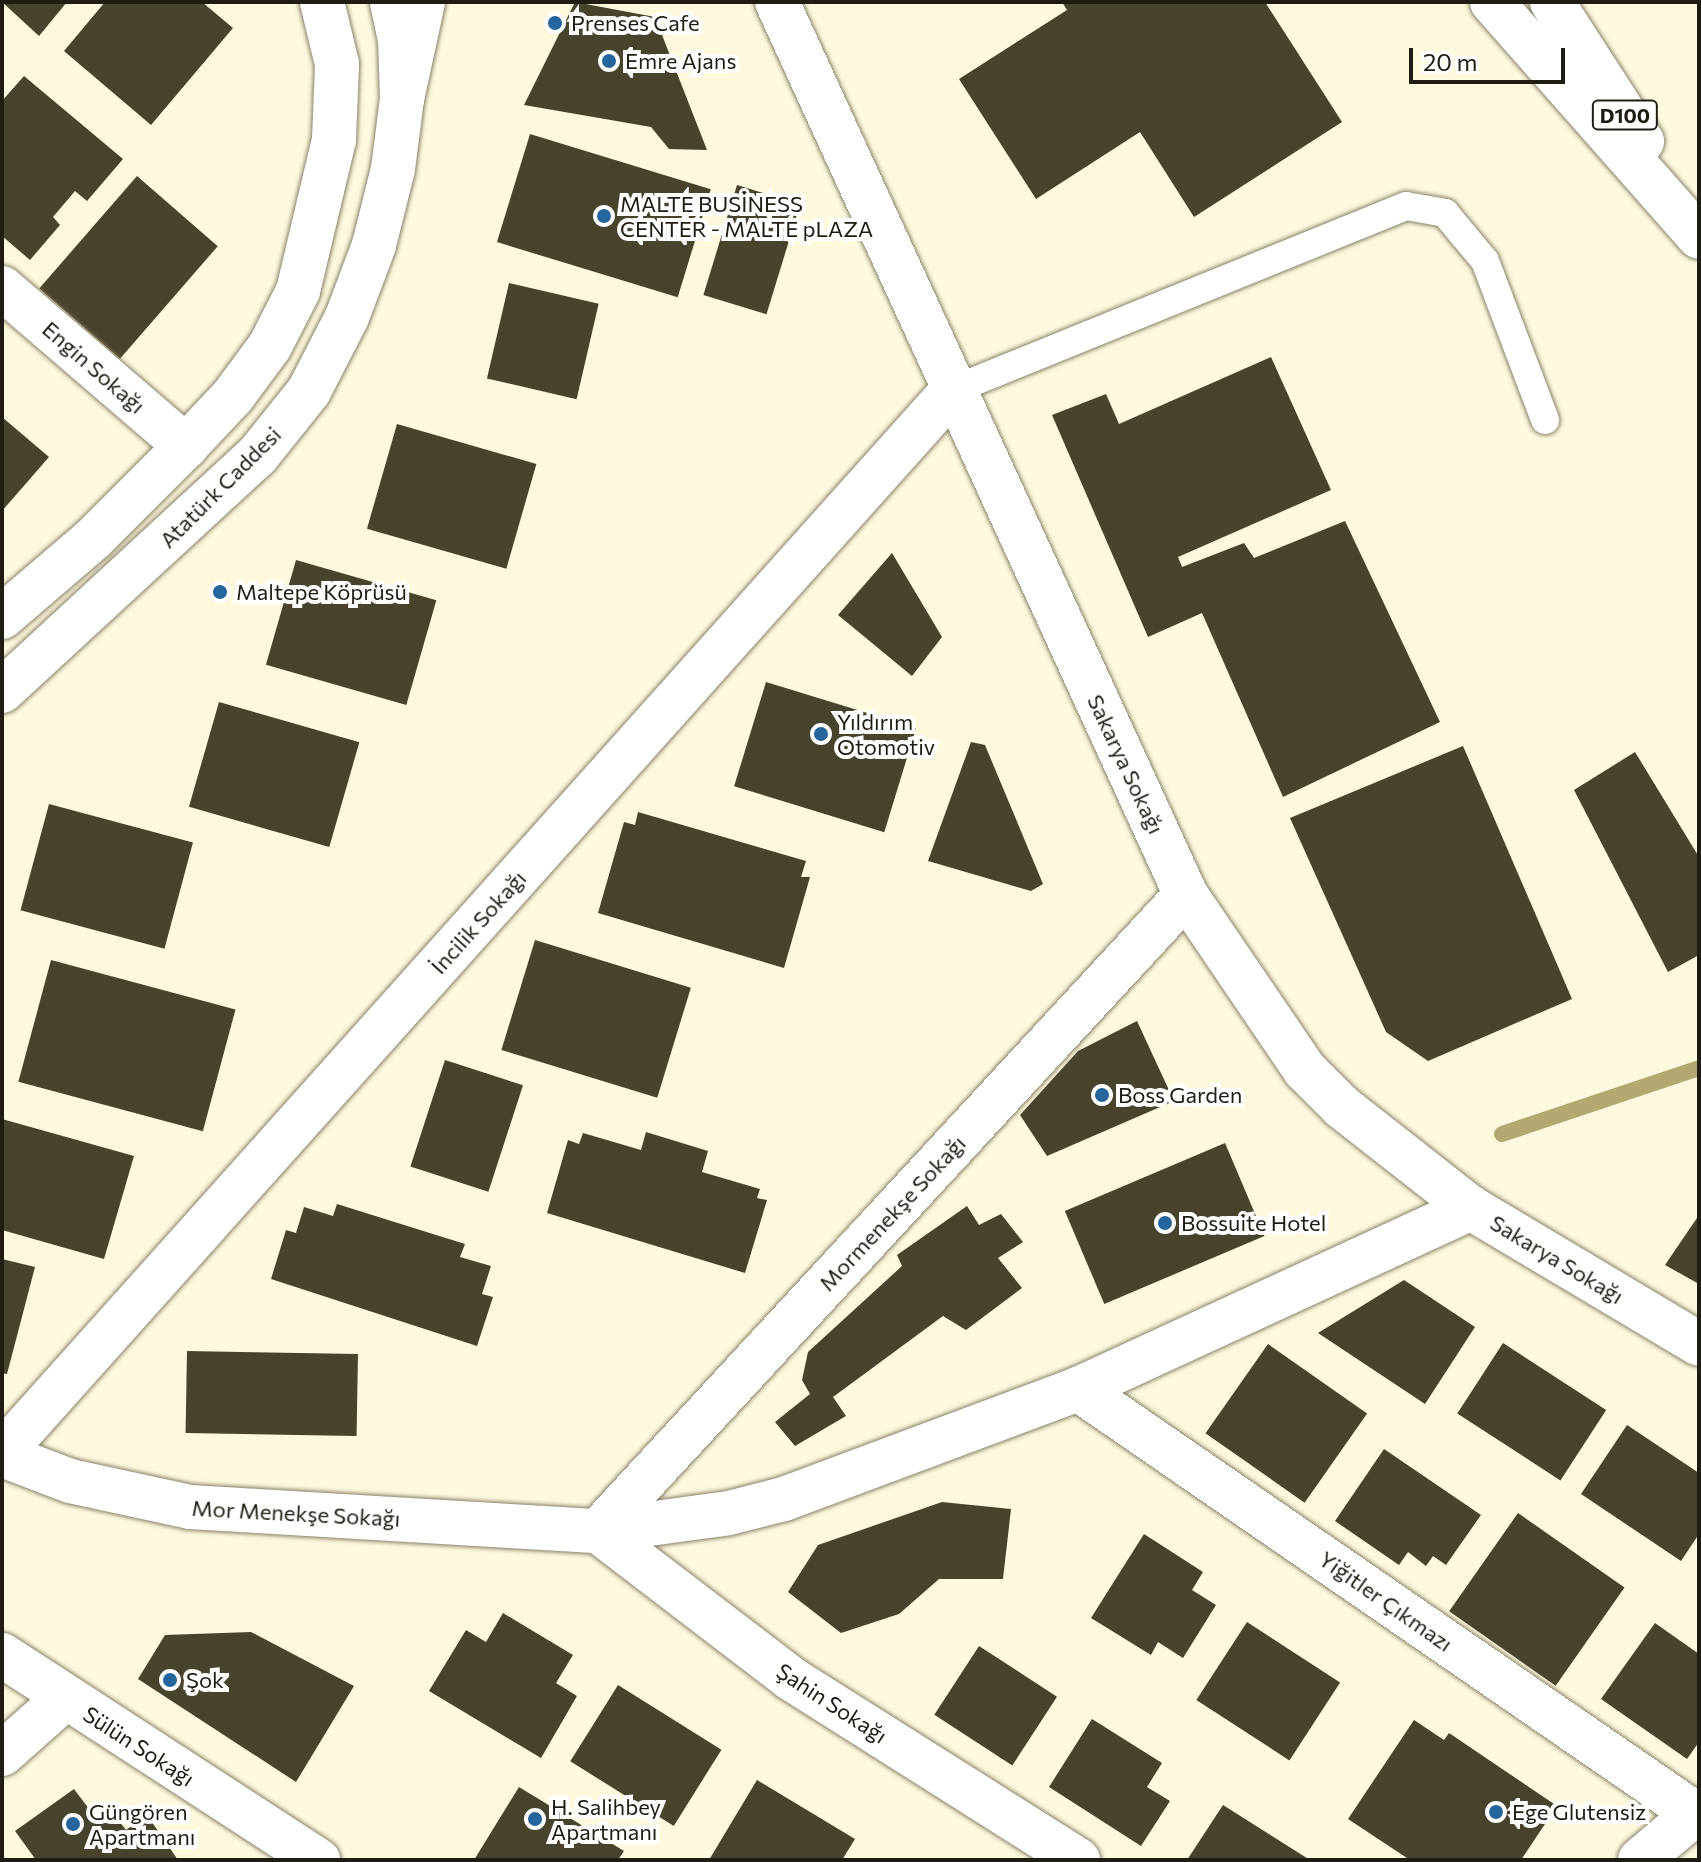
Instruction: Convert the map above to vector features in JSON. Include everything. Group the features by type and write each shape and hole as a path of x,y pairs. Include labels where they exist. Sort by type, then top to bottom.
{"main road":[{"path":"2,617 93,539 186,446 233,396 270,346 298,291 334,140 337,64 322,2"},
{"name":"Atatürk Caddesi","path":"2,691 257,456 309,391 347,317 374,245 393,169 402,99 400,40 392,2"},
{"path":"402,99 423,2"},
{"name":"Sakarya Sokağı","path":"777,2 1186,895 1305,1070 1342,1107 1471,1208 1699,1344"},
{"path":"1492,2 1699,237"},
{"name":"D100","path":"1552,2 1699,229"},
{"name":"Engin Sokağı","path":"2,288 186,446"},
{"name":"İncilik Sokağı","path":"2,1454 953,390"},
{"name":"Mormenekşe Sokağı","path":"598,1531 1186,895"},
{"name":"Mor Menekşe Sokağı","path":"2,1454 70,1481 160,1504 598,1531 784,1499 1078,1389 1471,1208"},
{"name":"Yiğitler Çıkmazı","path":"1078,1389 1697,1812"},
{"name":"Şahin Sokağı","path":"598,1531 790,1678 1078,1860"},
{"name":"Sülün Sokağı","path":"2,1655 318,1860"},
{"path":"2,1754 65,1698"},
{"path":"1640,1860 1697,1812"}],"lane":[{"path":"953,390 1406,206 1445,213 1485,261 1545,420"}],"building":[{"path":"2,2 67,2 39,36"},
{"path":"105,2 202,2 233,28 151,125 64,51"},
{"name":"Emre Ajans","path":"575,2 655,17 707,150 669,149 651,127 524,105"},
{"path":"1062,2 1265,2 1342,122 1194,217 1140,132 1036,199 959,79 1067,10"},
{"path":"24,76 123,159 87,201 75,191 53,217 60,225 30,260 2,236 2,101"},
{"name":"MALTE BUSİNESS CENTER - MALTE pLAZA","path":"530,134 711,189 678,297 497,242"},
{"path":"137,176 218,246 120,359 39,288"},
{"path":"737,185 800,204 766,314 703,295"},
{"path":"509,283 599,304 577,399 487,378"},
{"path":"1271,357 1331,490 1178,557 1182,567 1244,543 1254,558 1345,521 1440,722 1283,797 1202,613 1148,637 1052,415 1106,394 1119,424"},
{"path":"2,417 49,457 2,511"},
{"path":"397,424 536,464 506,569 367,529"},
{"path":"892,553 942,637 912,676 838,615"},
{"path":"296,560 436,600 406,705 266,665"},
{"path":"766,682 916,728 884,832 734,786"},
{"path":"219,702 359,742 329,847 189,807"},
{"path":"971,742 985,745 1043,884 1031,891 928,861"},
{"path":"1463,746 1572,999 1428,1061 1386,1032 1290,818"},
{"path":"1635,752 1699,857 1699,955 1668,972 1574,790"},
{"path":"49,804 193,843 164,949 21,910"},
{"path":"638,812 806,861 801,877 810,877 784,968 598,913 624,822 635,825"},
{"path":"535,940 691,988 657,1098 501,1050"},
{"path":"51,960 235,1009 203,1131 18,1082"},
{"path":"1137,1021 1174,1101 1047,1156 1020,1115 1078,1051"},
{"path":"445,1060 523,1085 488,1192 410,1167"},
{"path":"2,1119 134,1156 104,1259 2,1230"},
{"path":"646,1132 708,1151 702,1172 760,1189 757,1198 767,1200 745,1273 547,1213 568,1140 579,1144 583,1133 641,1150"},
{"name":"Bossuite Hotel","path":"1225,1143 1264,1236 1104,1304 1065,1211"},
{"path":"337,1204 465,1244 460,1257 491,1266 482,1294 493,1297 477,1346 271,1279 286,1230 296,1233 304,1207 333,1216"},
{"path":"967,1206 979,1225 1001,1214 1023,1242 998,1258 1022,1288 966,1330 943,1316 833,1397 846,1416 795,1446 775,1422 810,1394 802,1380 808,1352 902,1266 897,1255"},
{"path":"1699,1215 1699,1284 1665,1265"},
{"path":"2,1259 35,1267 7,1374 2,1373"},
{"path":"1404,1280 1475,1327 1425,1404 1318,1333"},
{"path":"1503,1343 1606,1410 1560,1480 1457,1413"},
{"path":"1268,1344 1367,1413 1305,1503 1205,1433"},
{"path":"187,1351 358,1354 357,1436 186,1433"},
{"path":"1627,1425 1699,1473 1699,1534 1681,1561 1581,1494"},
{"path":"1384,1449 1481,1515 1446,1565 1433,1556 1426,1566 1408,1552 1399,1565 1335,1521"},
{"path":"942,1502 1011,1509 1003,1579 939,1579 899,1614 841,1633 788,1592 818,1545"},
{"path":"1518,1513 1624,1588 1556,1686 1449,1611"},
{"path":"1144,1534 1203,1572 1192,1590 1216,1605 1183,1658 1158,1642 1151,1655 1091,1618"},
{"path":"503,1613 573,1655 556,1683 577,1696 541,1758 429,1691 466,1630 486,1642"},
{"path":"1247,1622 1340,1682 1289,1760 1196,1700"},
{"path":"1655,1623 1699,1654 1699,1742 1687,1759 1601,1699"},
{"path":"251,1632 354,1686 296,1782 138,1679 165,1635"},
{"path":"979,1646 1057,1697 1012,1765 934,1715"},
{"path":"618,1685 721,1750 674,1826 570,1761"},
{"path":"1092,1719 1162,1763 1147,1787 1170,1801 1141,1846 1049,1787"},
{"path":"1414,1720 1444,1740 1449,1733 1557,1806 1521,1860 1410,1860 1348,1819"},
{"path":"757,1780 855,1839 842,1860 709,1860"},
{"name":"H. Salihbey Apartmanı","path":"519,1787 624,1851 618,1860 474,1860"},
{"name":"Güngören Apartmanı","path":"74,1789 95,1817 109,1808 126,1830 147,1815 178,1860 36,1860 15,1831"},
{"path":"1223,1805 1310,1860 1187,1860"}],"waterway":[{"path":"1502,1134 1699,1068"}],"place":[{"name":"Prenses Cafe","path":"555,23"},
{"name":"Emre Ajans","path":"609,61"},
{"name":"MALTE BUSİNESS CENTER - MALTE pLAZA","path":"604,216"},
{"name":"Maltepe Köprüsü","path":"220,592"},
{"name":"Yıldırım Otomotiv","path":"821,734"},
{"name":"Boss Garden","path":"1102,1095"},
{"name":"Bossuite Hotel","path":"1165,1223"},
{"name":"Şok","path":"170,1680"},
{"name":"Ege Glutensiz","path":"1496,1812"},
{"name":"H. Salihbey Apartmanı","path":"535,1819"},
{"name":"Güngören Apartmanı","path":"73,1824"}]}
